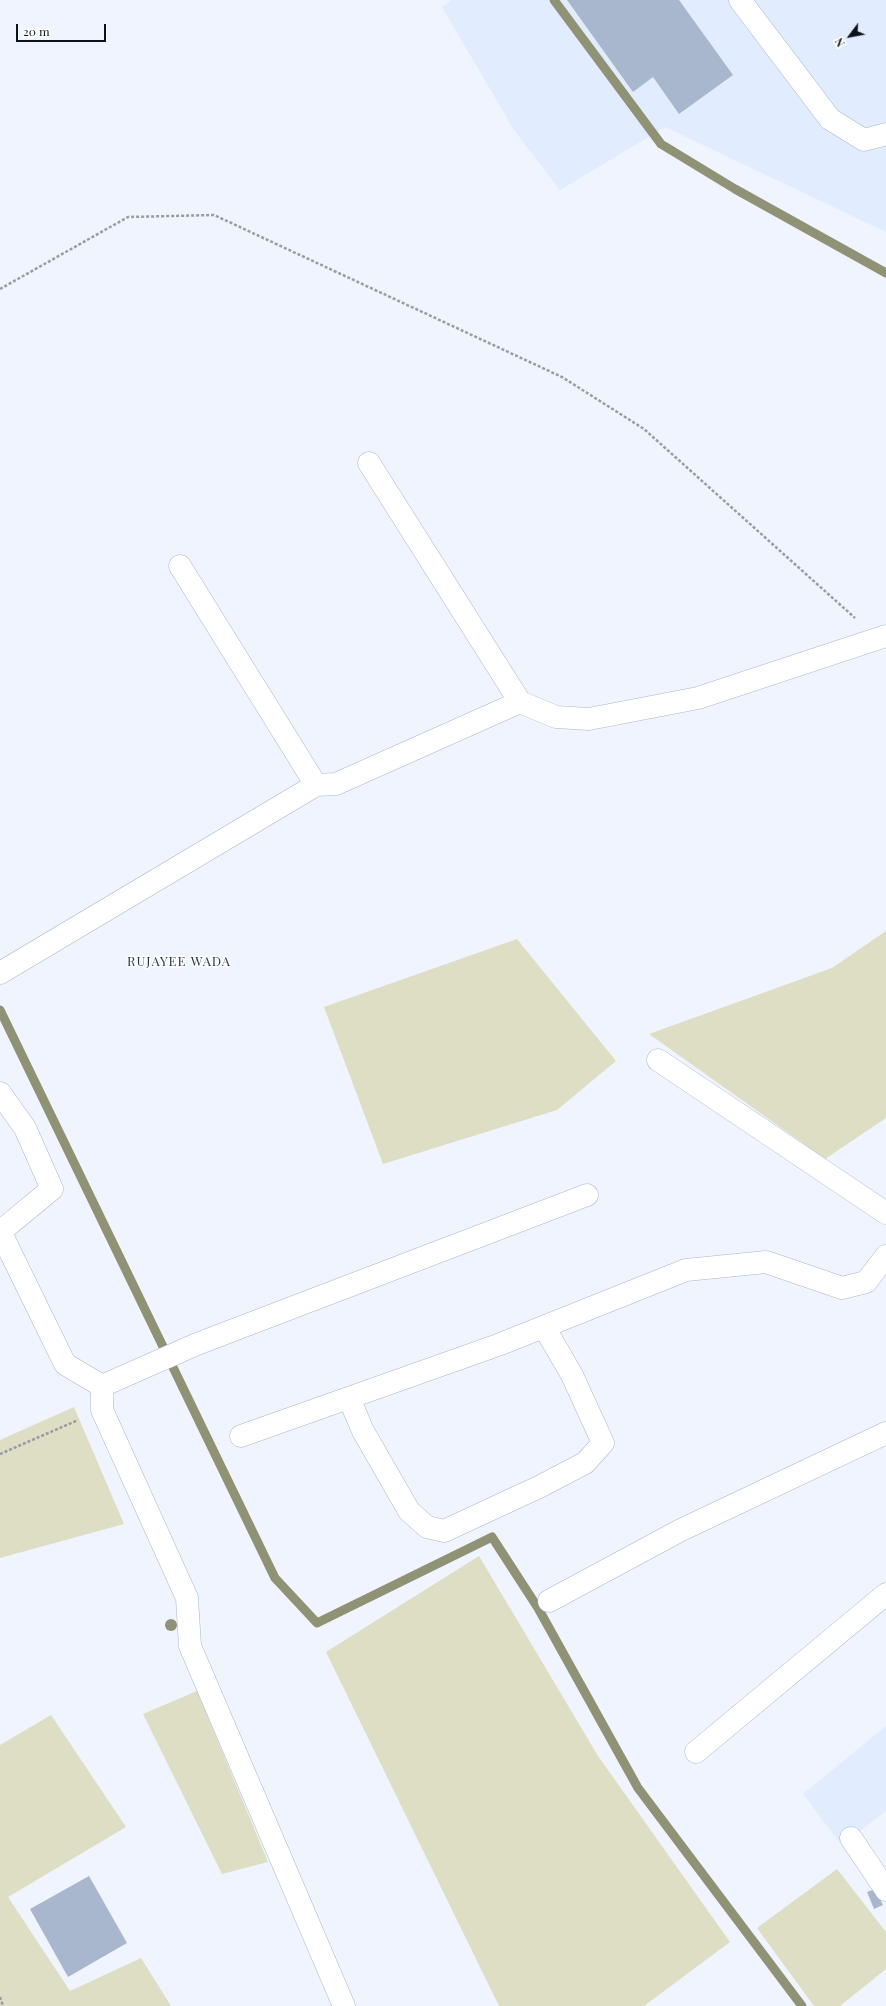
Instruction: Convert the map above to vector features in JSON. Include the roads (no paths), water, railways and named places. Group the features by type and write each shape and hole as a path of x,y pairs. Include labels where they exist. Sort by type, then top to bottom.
{"street":[{"path":"740,0 830,119 864,140 886,134"},
{"path":"369,463 520,702 556,717 589,719 698,698 882,637"},
{"path":"180,566 316,785"},
{"path":"0,973 316,785 336,784 520,702"},
{"path":"658,1060 886,1213"},
{"path":"0,1092 25,1128 52,1189 1,1231 64,1364 102,1386"},
{"path":"102,1386 197,1344 586,1195"},
{"path":"241,1436 498,1345 686,1270 766,1262 842,1288 866,1282 886,1256"},
{"path":"349,1398 363,1431 409,1511 427,1527 444,1531 539,1487 585,1463 603,1443 572,1375 544,1327"},
{"path":"102,1386 102,1410 187,1598 190,1646 344,2006"},
{"path":"549,1601 681,1530 886,1433"},
{"path":"696,1752 886,1594"},
{"path":"851,1838 886,1890"}],"waterway":[{"path":"554,0 661,144 735,189 886,273"},
{"path":"0,1010 275,1578 317,1623 492,1537 538,1608 638,1788 802,2006"}],"district":[{"name":"RUJAYEE WADA","path":"179,962"}]}
